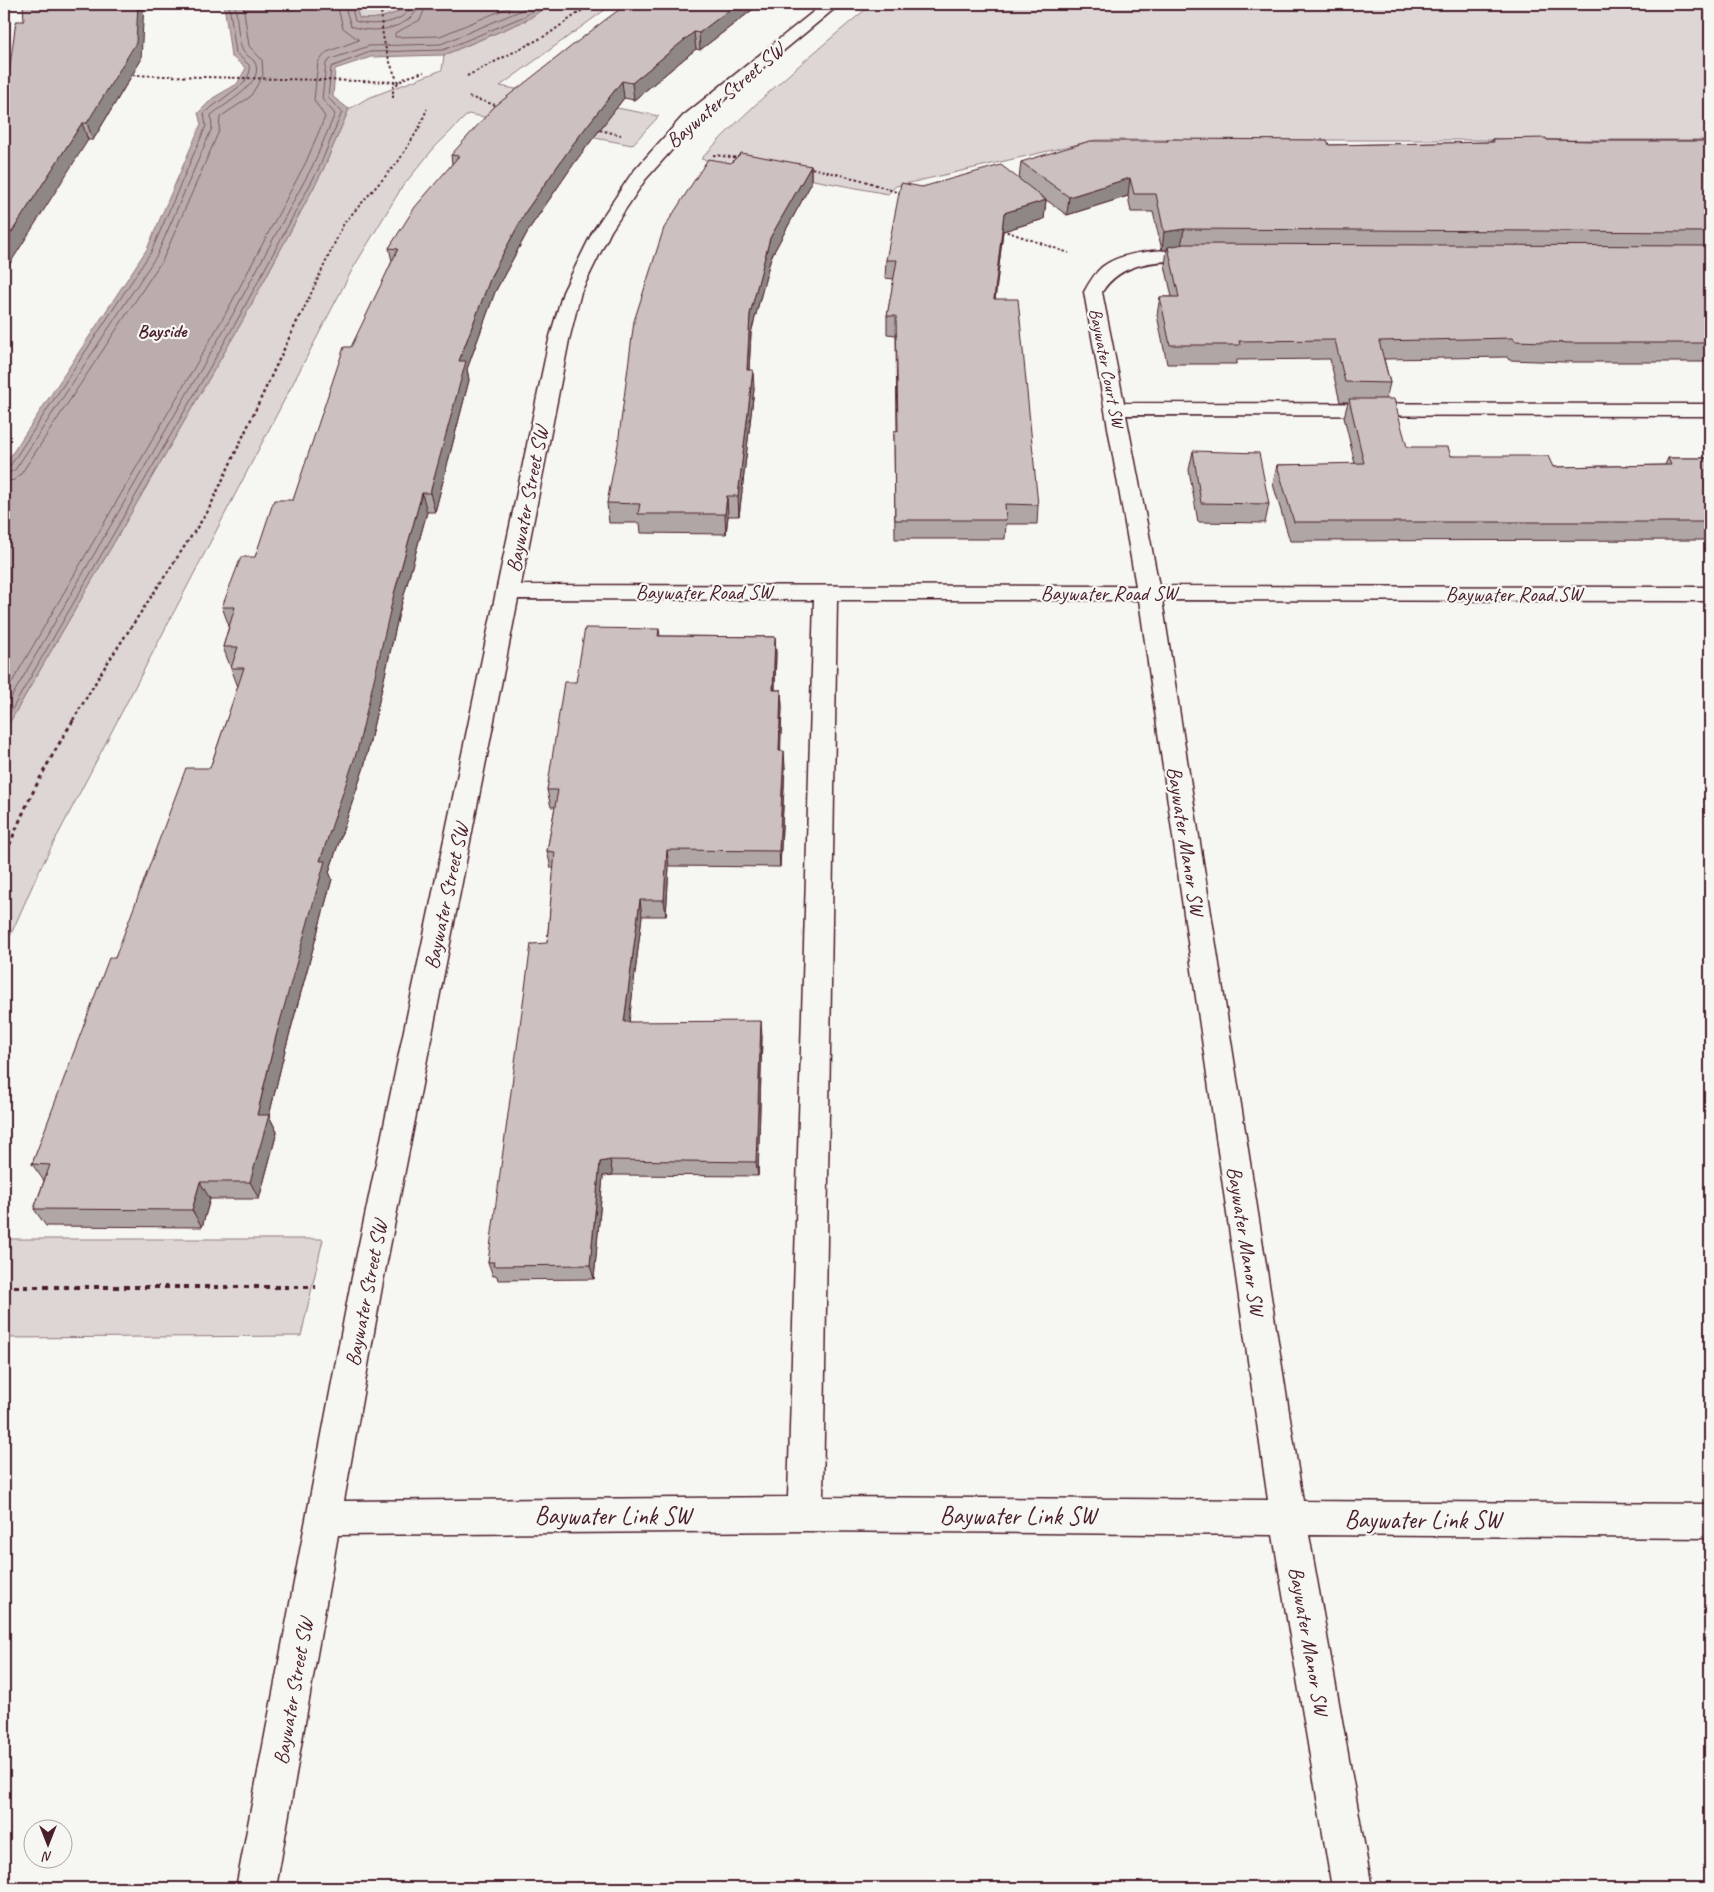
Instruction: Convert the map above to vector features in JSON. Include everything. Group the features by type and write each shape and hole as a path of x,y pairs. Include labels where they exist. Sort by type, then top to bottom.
{"street":[{"name":"Baywater Street SW","path":"256,1888 366,1287 558,340 572,292 602,231 638,177 666,145 689,120 832,4"},
{"path":"1112,269 1120,265 1148,259 1181,255 1221,255"},
{"name":"Baywater Court SW","path":"1112,269 1104,275 1092,292 1149,593"},
{"path":"1114,409 1710,410"},
{"name":"Baywater Road SW","path":"508,592 1710,594"},
{"path":"805,1514 826,592"},
{"name":"Baywater Manor SW","path":"1149,593 1288,1518 1352,1888"},
{"name":"Baywater Link SW","path":"325,1518 805,1514 1710,1521"}],"path":[{"path":"382,4 380,15 392,68 398,82"},
{"path":"467,76 534,44 592,4"},
{"path":"128,75 398,82 424,72"},
{"path":"393,98 394,87 398,82"},
{"path":"469,98 499,106"},
{"path":"4,860 15,829 50,758 106,665 208,511 344,223 398,162 419,128 426,109"},
{"path":"592,128 700,153 746,159"},
{"path":"801,166 862,180 908,196"},
{"path":"1001,229 1112,269"},
{"path":"4,1286 366,1287"}],"shaded area":[{"path":"355,4 411,4 386,16 366,19 359,18"},
{"path":"550,4 613,4 500,86 659,116 632,145 468,114 434,148 402,187 352,270 38,873 4,950 4,732 243,320 323,170 349,109 368,98 442,70 444,55 527,20"},
{"path":"872,4 1710,4 1710,140 1096,140 896,186 888,194 701,159 763,98"},
{"path":"4,1239 323,1239 301,1336 4,1338"}],"water":[{"path":"224,4 355,4 359,18 373,19 399,11 411,4 550,4 527,20 444,55 371,57 335,69 333,97 349,109 323,170 243,320 4,732 4,466 147,249 201,124 198,113 213,98 237,84 246,68 231,56"}],"building":[{"path":"23,4 138,4 136,43 87,123 82,123 4,244 4,85 8,80 16,21 24,21"},
{"path":"627,4 737,4 699,33 694,32 632,83 622,81 573,144 526,211 492,274 459,361 466,361 430,493 422,493 394,594 358,748 320,861 325,861 276,1036 257,1115 269,1115 250,1182 200,1182 192,1210 34,1209 50,1165 32,1164 109,958 115,958 186,768 210,768 244,668 231,668 238,647 223,647 235,607 222,607 241,557 255,557 274,500 293,500 344,347 351,347 398,249 389,248 415,207 459,156 451,155 494,107"},
{"path":"1546,138 1547,140 1595,141 1710,141 1710,232 1184,229 1164,232 1156,194 1134,194 1130,178 1069,197 1021,162 1090,141 1168,141 1168,139 1327,140 1329,145 1494,142 1492,139"},
{"path":"741,153 811,166 770,238 750,314 747,370 753,370 738,496 727,496 725,514 638,514 640,504 607,503 618,444 634,321 664,228 708,159 731,163"},
{"path":"1001,165 1046,200 1004,213 994,299 1018,299 1038,505 1005,504 1006,520 895,520 894,431 898,431 896,316 887,316 897,260 886,260 901,183 922,187"},
{"path":"1184,244 1710,246 1710,343 1572,343 1515,341 1513,338 1379,341 1390,383 1345,382 1335,340 1239,341 1240,345 1170,345 1160,297 1179,297 1168,247"},
{"path":"1349,399 1394,399 1407,447 1448,447 1451,456 1548,456 1553,467 1671,465 1668,458 1710,458 1710,522 1294,522 1277,465 1364,463"},
{"path":"1193,451 1259,453 1269,504 1201,503"},
{"path":"585,628 659,629 658,636 775,637 773,690 781,690 779,751 784,751 779,851 667,850 664,900 640,900 624,1022 761,1021 756,1162 610,1160 600,1162 590,1265 493,1266 494,1262 488,1262 531,944 547,943 555,852 547,851 558,790 547,790 564,682 576,682"}],"district":[{"name":"Bayside","path":"162,330"}]}
